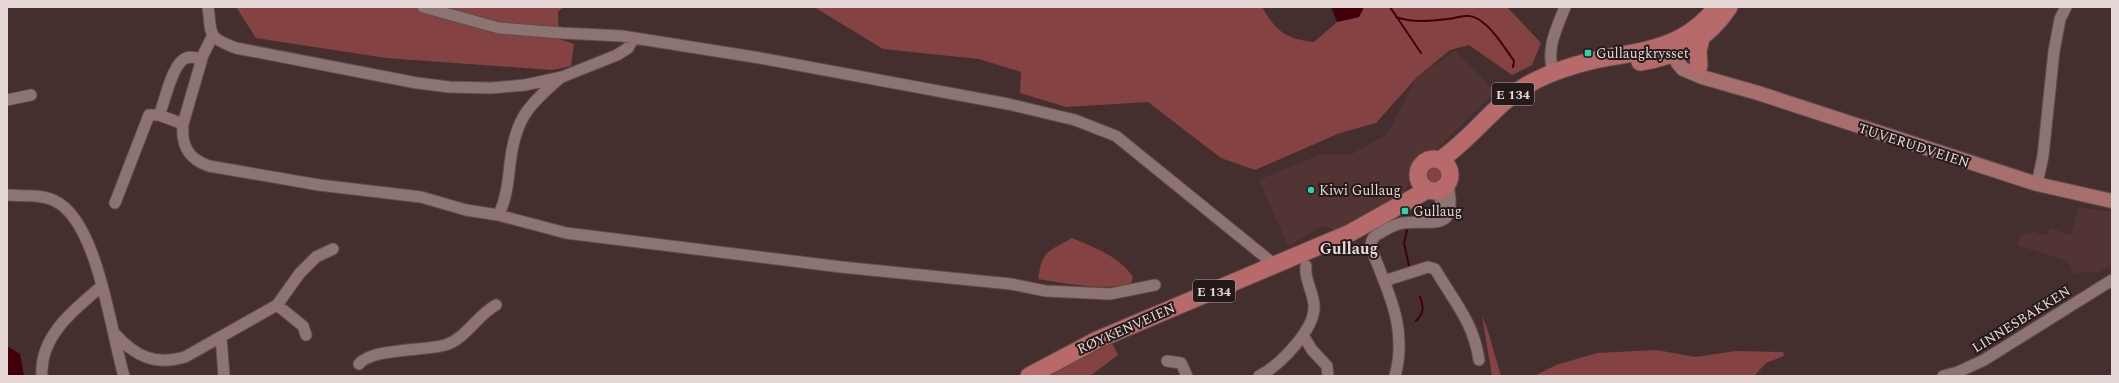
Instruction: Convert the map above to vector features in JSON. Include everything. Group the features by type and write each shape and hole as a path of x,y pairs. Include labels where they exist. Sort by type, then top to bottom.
{"highway":[{"name":"RØYKENVEIEN","path":"1677,48 1717,7"},
{"name":"RØYKENVEIEN","path":"1029,376 1097,340 1275,266 1344,236 1381,217 1437,179 1466,141 1508,98 1529,84 1552,73 1572,67 1640,62 1677,48 1701,38 1712,28 1729,7"},
{"path":"1699,66 1698,52 1701,38"}],"main road":[{"name":"TUVERUDVEIEN","path":"1677,48 1719,81"},
{"name":"TUVERUDVEIEN","path":"1677,48 1683,69 1702,77 1719,81 2037,184 2112,201"}],"street":[{"path":"208,7 209,27 213,35 222,43 236,48 437,86 473,88 512,87 562,77 617,55 628,48 633,39"},
{"path":"423,7 475,22 506,28 622,36 633,39 760,58 1008,104 1086,123 1116,136 1275,266"},
{"path":"1552,73 1550,46 1565,7"},
{"path":"2037,184 2042,156 2054,51 2060,19 2066,7"},
{"path":"213,35 201,59 182,124 183,141 190,155 198,162 209,166 319,185 421,197 466,210 498,215 566,233 848,268 1011,284 1046,291 1110,294 1135,291 1155,285"},
{"path":"159,115 173,76 182,60 188,57 201,59"},
{"path":"500,212 506,198 513,142 520,122 535,100 562,77"},
{"path":"7,100 31,95"},
{"path":"115,202 147,118 152,114 159,115 182,124"},
{"path":"1395,376 1399,361 1400,332 1384,281 1371,248 1373,238 1397,224 1430,223 1441,212 1442,204 1437,179"},
{"path":"7,195 49,199 68,209 86,241 102,286 115,334 116,346 124,376"},
{"path":"115,334 130,350 148,358 160,360 185,357 277,305 300,273 316,257 334,249"},
{"path":"1259,376 1276,371 1303,335 1311,321 1314,305 1306,276 1306,266"},
{"path":"1384,281 1428,267 1435,269 1471,327 1479,360"},
{"name":"LINNESBAKKEN","path":"1943,376 1963,370 1984,360 2112,280"},
{"path":"42,376 43,357 60,325 80,304 102,286"},
{"path":"277,305 302,326 306,335"},
{"path":"359,364 379,354 450,343 464,334 484,313 496,305"},
{"path":"1303,335 1312,350 1327,366 1328,376"},
{"path":"221,337 224,376"},
{"path":"1167,361 1181,363 1187,376"}],"shaded area":[{"path":"236,7 564,7 558,12 559,39 574,44 571,66 552,70 386,58 256,38"},
{"path":"814,7 1262,7 1277,28 1296,39 1314,42 1337,22 1359,17 1364,7 1507,7 1541,43 1532,65 1512,75 1469,45 1450,50 1417,77 1376,123 1340,133 1255,170 1221,158 1148,102 1066,107 1020,93 1021,72 979,59 883,49"},
{"path":"1331,7 1364,7 1359,17 1337,22"},
{"path":"1455,51 1483,78 1494,93 1440,146 1414,176 1398,200 1337,232 1328,227 1321,227 1288,246 1260,183 1261,179 1319,155 1352,154 1387,134 1417,77"},
{"path":"1434,165 1441,168 1444,175 1441,182 1434,185 1427,182 1424,175 1427,168"},
{"path":"2079,207 2112,212 2112,264 2100,272 2072,273 2069,262 2017,245 2022,233 2030,234 2031,231 2048,236 2050,228 2071,235"},
{"path":"1072,238 1114,258 1128,270 1133,277 1131,283 1120,286 1097,287 1038,279 1044,257 1052,250"},
{"path":"1482,316 1487,328 1501,376 1492,376"},
{"path":"1112,343 1118,355 1090,376 1047,376"},
{"path":"7,346 20,354 24,376 7,376"},
{"path":"1657,350 1695,357 1736,351 1783,352 1784,356 1766,363 1754,376 1534,376 1556,365 1597,353"}],"waterway":[{"path":"1390,7 1421,53"},
{"path":"1396,17 1422,21 1467,16 1474,17 1489,27 1498,38 1514,61 1513,67"},
{"path":"1407,230 1404,243 1409,266"},
{"path":"1416,321 1421,315 1422,310 1420,297"}],"place":[{"name":"Gullaugkrysset","path":"1588,53"},
{"name":"Kiwi Gullaug","path":"1311,190"},
{"name":"Gullaug","path":"1405,211"}],"district":[{"name":"Gullaug","path":"1349,248"}]}
